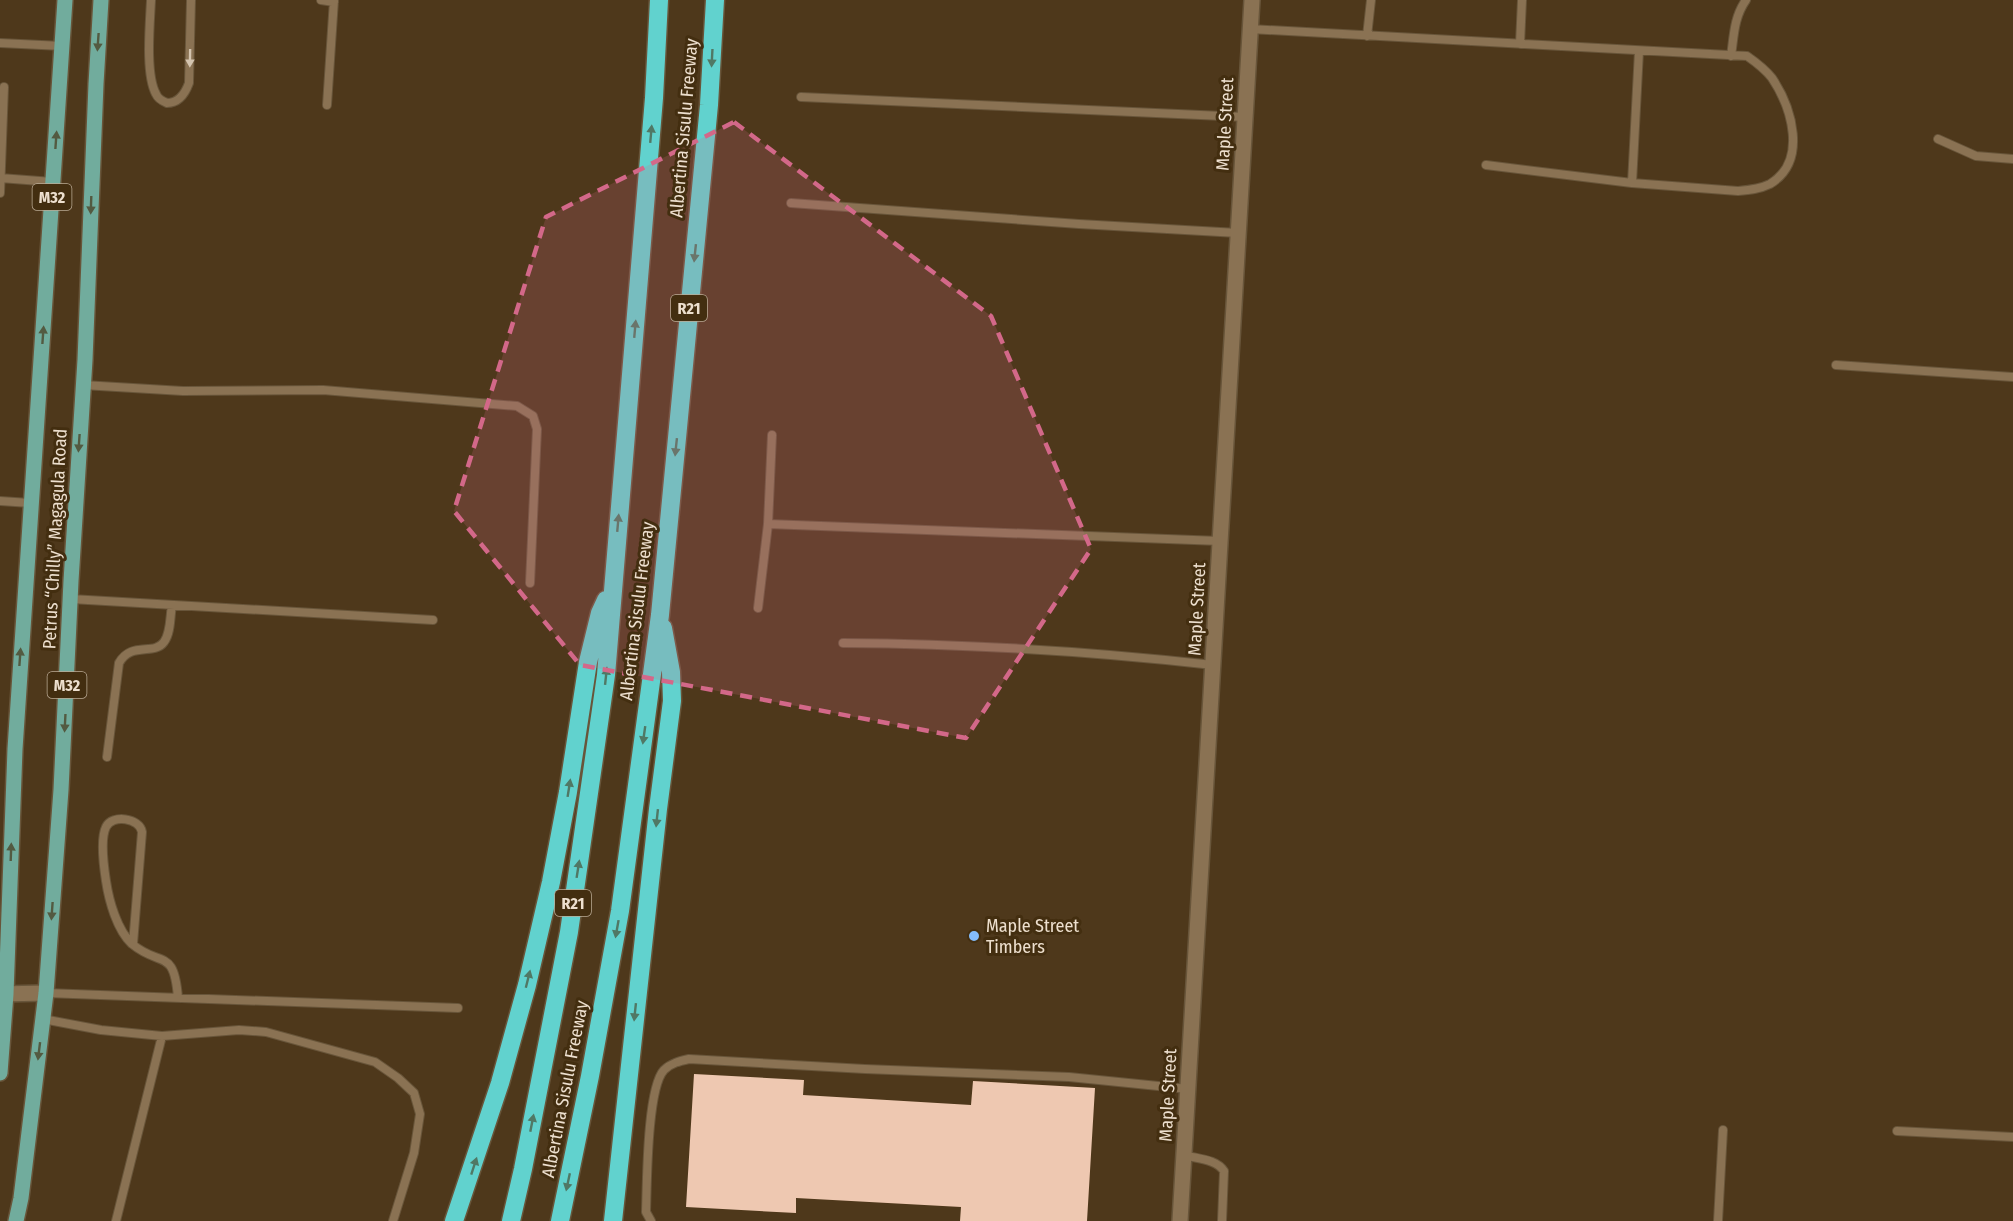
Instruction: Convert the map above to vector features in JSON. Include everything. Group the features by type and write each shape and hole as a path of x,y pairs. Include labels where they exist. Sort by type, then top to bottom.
{"highway":[{"name":"Albertina Sisulu Freeway","path":"511,1221 526,1157 569,932 606,675 653,110 659,0"},
{"name":"Albertina Sisulu Freeway","path":"560,1221 590,1076 620,911 660,615 709,105 715,0"},
{"path":"454,1221 500,1083 527,985 551,882 568,792 588,662 600,613 614,581"},
{"path":"613,1221 656,820 672,701 671,672 660,615"}],"main road":[{"name":"Petrus “Chilly” Magagula Road","path":"0,1073 15,749 65,0"},
{"name":"Petrus “Chilly” Magagula Road","path":"18,1221 46,993 61,790 101,0"}],"street":[{"name":"Maple Street","path":"1180,1221 1252,0"},
{"path":"3,994 46,993"}],"lane":[{"path":"151,0 152,83 156,95 161,100 171,103 183,95 189,83 191,0"},
{"path":"321,0 334,1 327,105"},
{"path":"1367,36 1371,0"},
{"path":"1520,44 1522,0"},
{"path":"1731,56 1735,23 1746,0"},
{"path":"1250,29 1747,56 1771,77 1788,110 1792,128 1793,144 1790,158 1782,173 1770,184 1754,190 1738,192 1632,183 1486,165"},
{"path":"0,43 62,46"},
{"path":"1632,183 1639,51"},
{"path":"0,193 4,87"},
{"path":"801,97 1245,117"},
{"path":"1938,139 1976,156 2013,159"},
{"path":"0,178 53,182"},
{"path":"790,203 1238,233"},
{"path":"1836,365 2013,377"},
{"path":"83,385 183,391 323,390 517,406 533,416 537,429 530,583"},
{"path":"758,608 768,524 772,435"},
{"path":"0,501 30,503"},
{"path":"768,524 1220,541"},
{"path":"71,599 433,620"},
{"path":"107,757 119,663 130,651 160,647 165,641 172,605"},
{"path":"843,643 971,645 1131,655 1213,665"},
{"path":"133,944 142,832 138,823 114,820 108,823 103,837 106,882 120,927 133,944 143,951 164,959 171,965 177,981 178,998"},
{"path":"46,993 458,1008"},
{"path":"43,1019 101,1030 162,1036 239,1030 266,1032 375,1062 414,1093 420,1114 414,1153 393,1221"},
{"path":"116,1221 162,1036"},
{"path":"651,1221 646,1212 649,1137 655,1093 662,1072 670,1065 689,1059 1069,1077 1188,1089"},
{"path":"1718,1221 1723,1130"},
{"path":"1897,1131 2013,1137"},
{"path":"1184,1155 1214,1162 1223,1168 1222,1221"}],"highlighted area":[{"path":"734,122 991,316 1091,549 966,738 580,665 454,511 546,217"}],"building":[{"path":"694,1074 804,1080 803,1095 971,1105 973,1081 1095,1088 1087,1221 960,1221 961,1207 796,1198 796,1213 686,1207"}],"place":[{"name":"Maple Street Timbers","path":"974,936"}]}
